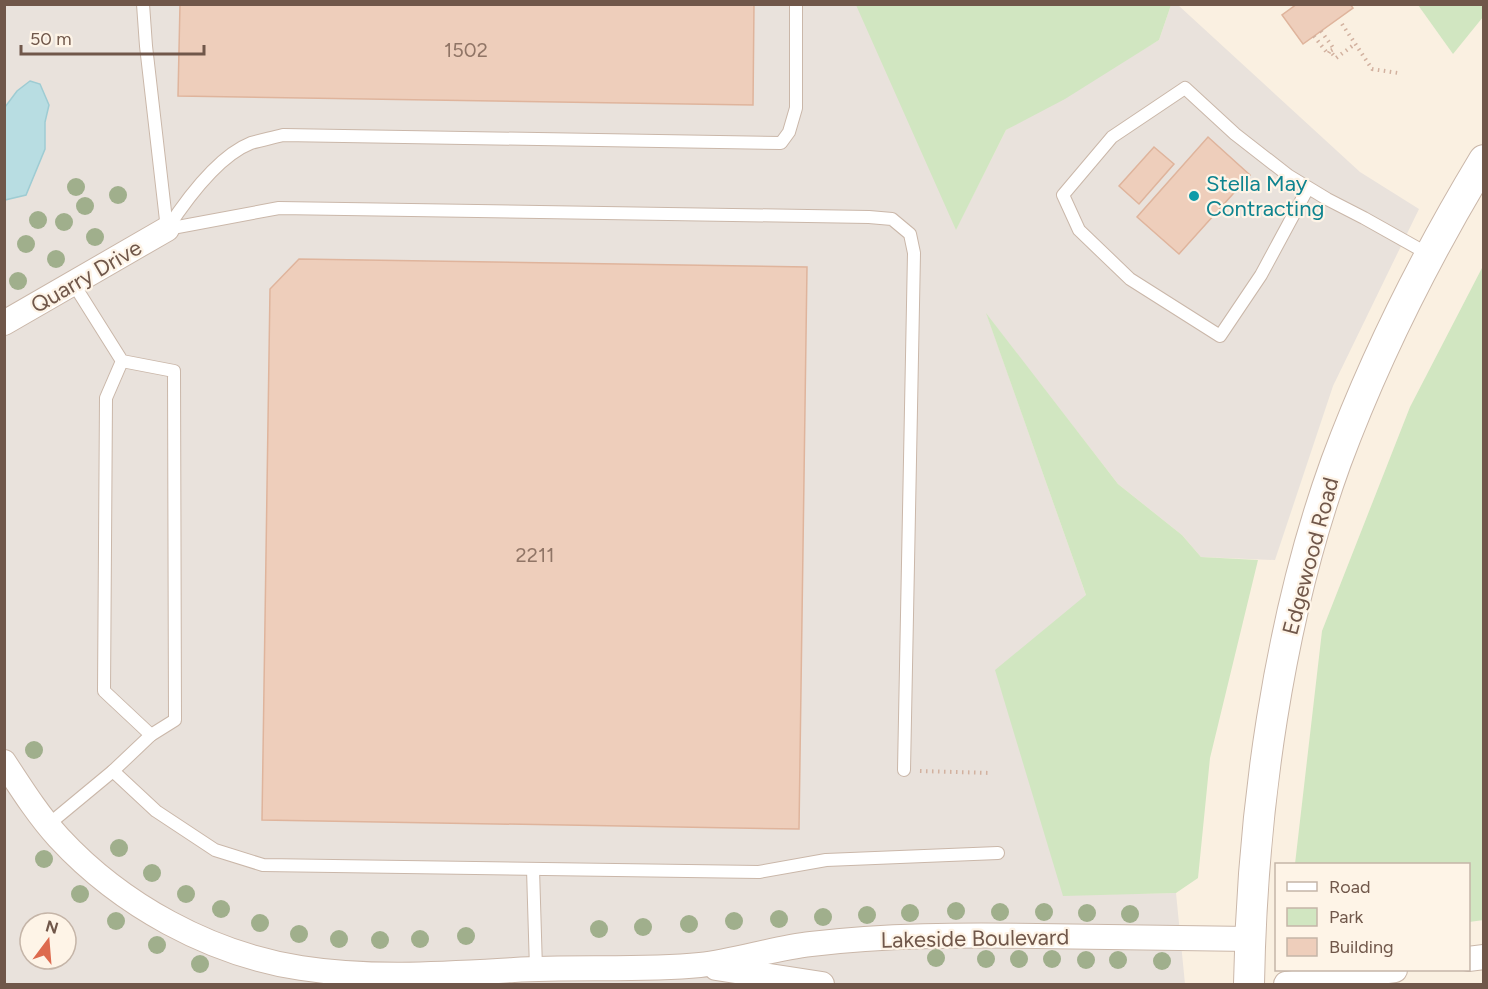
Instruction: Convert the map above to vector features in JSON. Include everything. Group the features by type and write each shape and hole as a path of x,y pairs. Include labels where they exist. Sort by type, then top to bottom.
{"street":[{"name":"Edgewood Road","path":"1250,984 1250,939 1266,762 1278,685 1313,534 1336,463 1373,371 1430,255 1484,160"},
{"name":"Quarry Drive","path":"4,323 167,229"},
{"name":"Lakeside Boulevard","path":"4,762 48,824 78,857 130,901 165,921 209,941 253,957 299,968 351,973 433,974 701,965 810,944 933,935 1250,939"},
{"name":"Lakeside Boulevard","path":"701,965 822,984"},
{"path":"1286,984 1380,971"}],"lane":[{"path":"143,4 167,229"},
{"path":"167,229 189,196 228,157 250,144 283,135 781,143 789,132 796,108 796,4"},
{"path":"1308,188 1261,275 1220,336 1130,279 1079,230 1063,195 1112,137 1185,88 1235,134 1289,176 1430,255"},
{"path":"167,229 279,208 892,219 910,234 914,253 904,770"},
{"path":"48,824 113,771 151,735 175,720 174,371 122,361 73,283"},
{"path":"122,361 106,398 104,691 151,735"},
{"path":"113,771 156,811 215,850 263,865 759,872 826,860 998,853"},
{"path":"533,869 536,969"}],"path":[{"path":"1341,24 1372,69 1398,73"},
{"path":"1314,36 1328,54 1334,48 1321,31"},
{"path":"1330,51 1336,58 1355,44"},
{"path":"904,770 991,773"}],"shaded area":[{"path":"5,5 861,5 956,229 1006,130 1159,40 1171,5 1178,5 1360,172 1419,209 1333,386 1275,560 1201,557 1182,535 1118,484 987,315 1086,595 1063,895 1176,893 1185,984 5,984"}],"green space":[{"path":"856,5 1171,5 1159,40 1065,99 1006,130 956,230"},
{"path":"1418,5 1483,5 1483,17 1453,54"},
{"path":"1483,266 1484,920 1470,922 1470,863 1295,863 1322,631 1410,407"},
{"path":"986,313 1118,484 1182,535 1201,557 1258,560 1210,758 1198,878 1176,893 1063,896 995,670 1086,595"}],"water":[{"path":"30,81 40,84 49,105 45,122 45,149 26,195 5,200 5,107 17,91"}],"building":[{"path":"180,4 754,4 753,105 178,96"},
{"path":"1297,4 1350,4 1353,8 1303,44 1282,15"},
{"name":"Stella May Contracting","path":"1208,137 1250,175 1179,254 1137,217"},
{"path":"1154,147 1174,164 1139,204 1119,186"},
{"path":"299,259 807,267 799,829 262,820 270,289"}],"place":[{"name":"Stella May Contracting","path":"1194,196"}]}
